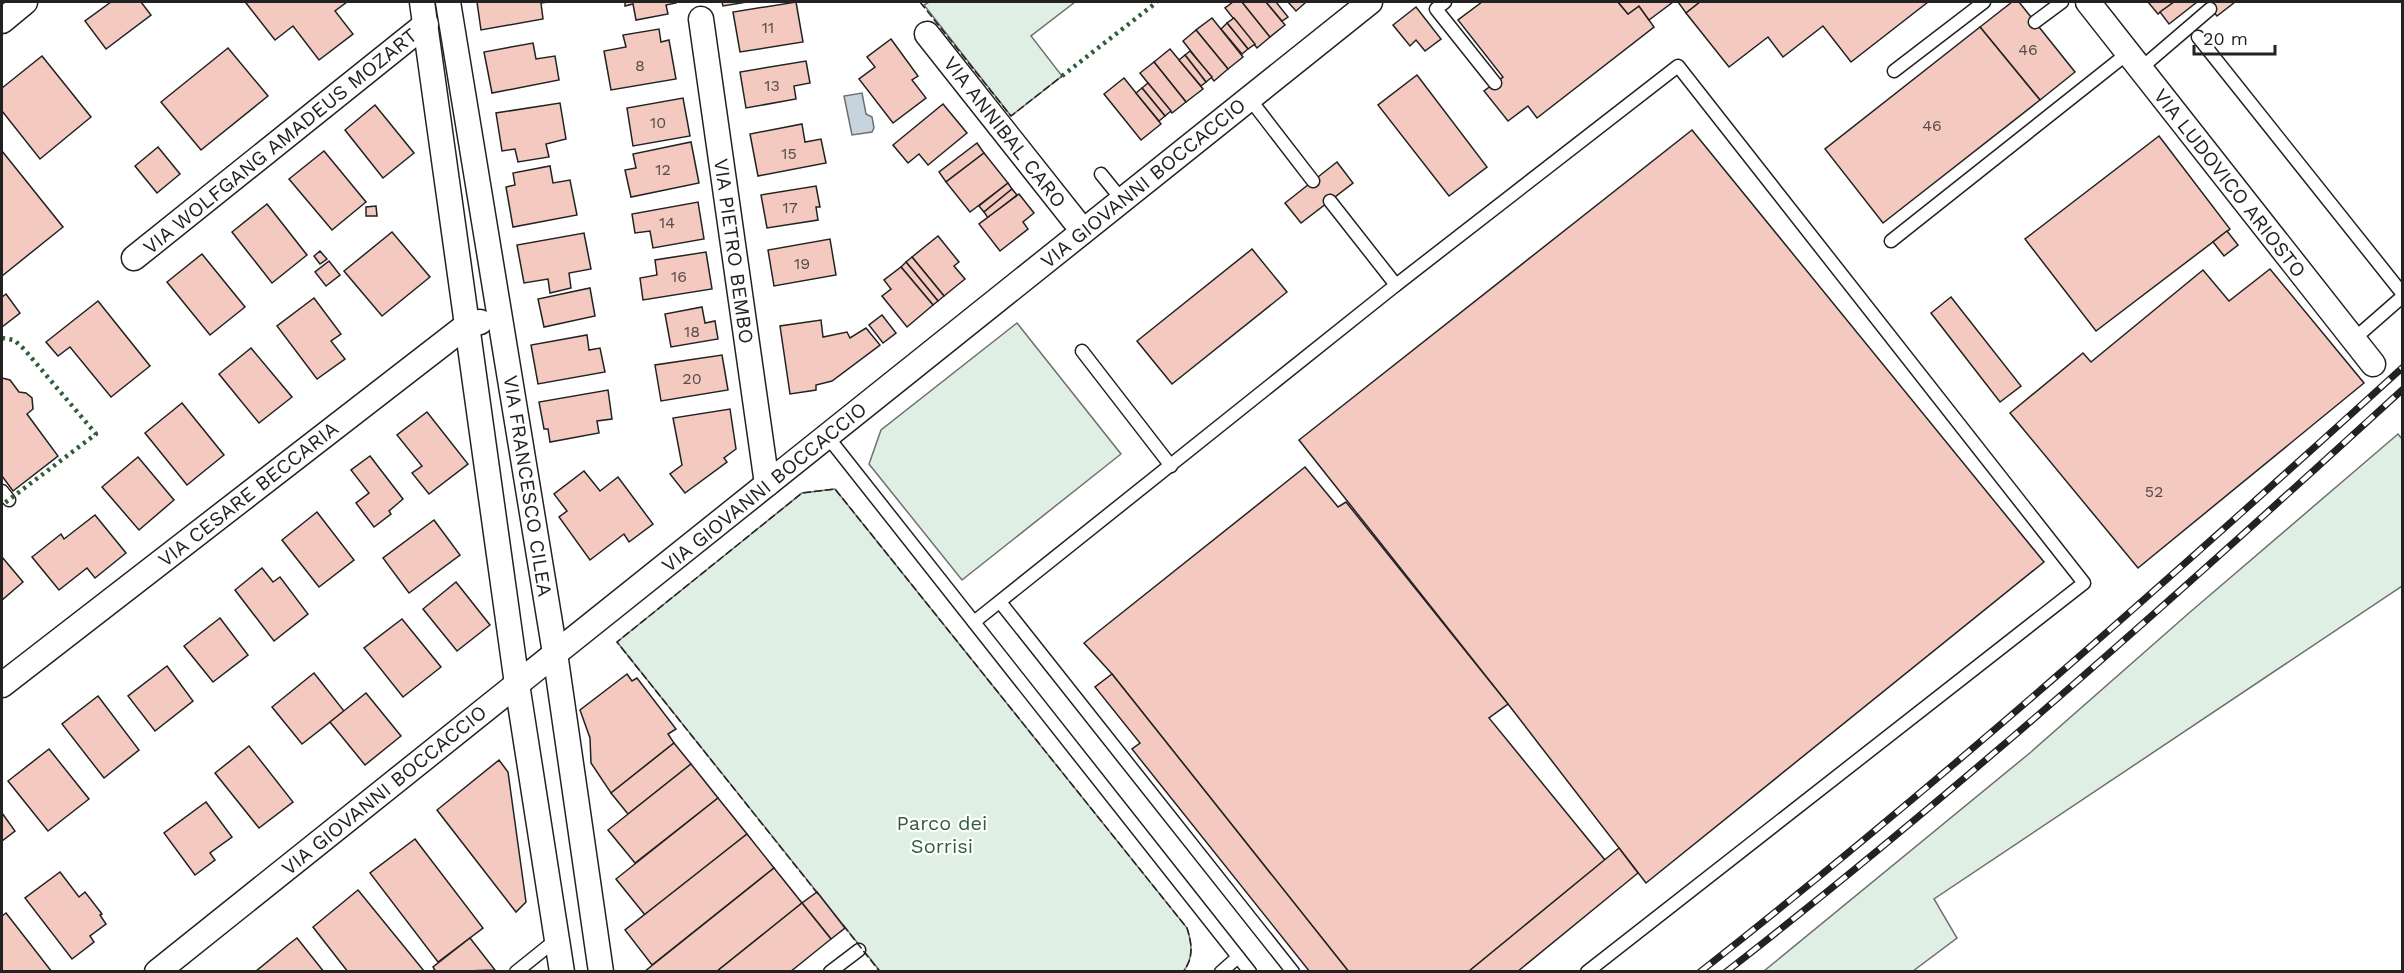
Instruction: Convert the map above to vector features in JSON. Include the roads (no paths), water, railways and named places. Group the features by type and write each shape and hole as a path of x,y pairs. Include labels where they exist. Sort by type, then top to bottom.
{"street":[{"path":"2,21 25,2"},
{"name":"VIA FRANCESCO CILEA","path":"448,2 555,653 602,972"},
{"name":"VIA GIOVANNI BOCCACCIO","path":"157,972 1370,2"},
{"name":"VIA LUDOVICO ARIOSTO","path":"2088,2 2373,364"},
{"name":"VIA FRANCESCO CILEA","path":"424,13 517,684 562,972"},
{"name":"VIA WOLFGANG AMADEUS MOZART","path":"134,258 424,13"},
{"name":"VIA PIETRO BEMBO","path":"701,19 767,484"},
{"name":"VIA ANNIBAL CARO","path":"927,34 1083,231"},
{"name":"VIA CESARE BECCARIA","path":"2,685 467,325 500,318"}],"lane":[{"path":"1446,2 1436,9 1495,83"},
{"path":"1894,71 1984,2"},
{"path":"2036,22 2062,2"},
{"path":"1891,241 2134,61 2211,9"},
{"path":"2198,37 2403,295 2354,339"},
{"path":"974,622 1396,285 1678,66 2084,583 1587,972"},
{"path":"1249,98 1313,181"},
{"path":"1101,174 1122,200"},
{"path":"1330,201 1396,285"},
{"path":"1082,351 1171,466"},
{"path":"827,436 1250,972"},
{"path":"1000,602 1293,972"},
{"path":"516,972 557,939"},
{"path":"830,972 859,950"},
{"path":"1221,972 1238,957"}],"railway":[{"path":"1700,972 1791,900 1969,752 2230,523 2402,368"},
{"path":"1726,972 1900,832 2070,687 2402,390"}],"park label":[{"name":"Parco dei Sorrisi","path":"942,834"}]}
